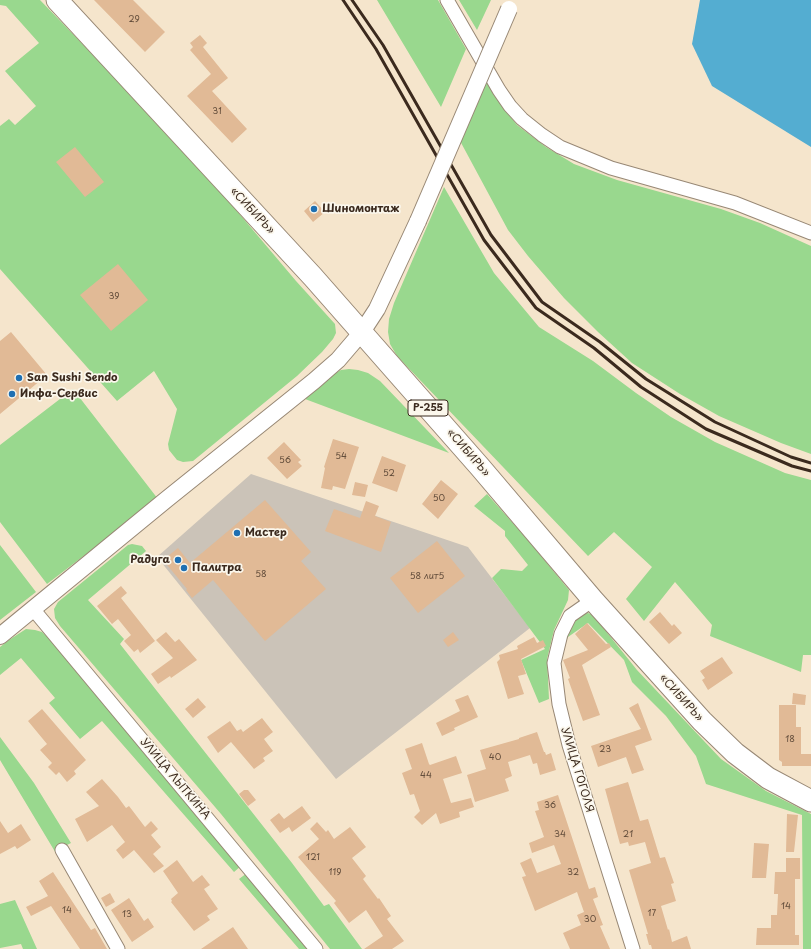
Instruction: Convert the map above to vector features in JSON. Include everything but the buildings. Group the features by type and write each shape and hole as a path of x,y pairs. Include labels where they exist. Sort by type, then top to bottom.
{"highway":[{"name":"«СИБИРЬ»","path":"57,0 138,86 362,332 480,467 593,600 702,721 735,753 768,778 811,801"}],"street":[{"path":"447,0 499,90 510,106 522,119 560,147 611,168 735,203 811,233"},
{"path":"0,636 328,369 362,332 380,304 418,221 510,5"},
{"name":"УЛИЦА ГОГОЛЯ","path":"593,600 570,616 561,634 554,663 558,704 569,745 633,949"},
{"name":"УЛИЦА ЛЫТКИНА","path":"33,609 316,949"},
{"path":"62,850 118,949"}],"shaded area":[{"path":"251,474 468,547 530,628 336,779 157,557"}],"green space":[{"path":"0,0 40,0 128,91 226,198 296,281 335,324 336,333 322,352 297,376 193,461 183,462 177,460 169,450 168,444 177,409 154,371 117,401 0,269 0,126 9,119 15,125 36,106 5,71 39,43 6,6 0,5"},
{"path":"377,0 438,0 466,49 441,107"},
{"path":"459,0 491,0 477,30"},
{"path":"485,80 499,102 517,125 546,147 574,164 617,180 721,209 760,223 811,246 811,454 781,443 719,416 680,394 632,363 564,298 508,230 459,139"},
{"path":"444,187 494,273 539,327 593,361 671,417 715,442 785,473 811,480 811,655 803,655 801,672 710,636 712,625 675,582 644,621 626,599 652,567 614,532 588,556 397,356 390,344 388,332 389,319 394,303"},
{"path":"349,369 368,373 380,381 449,453 305,399 332,375 341,370"},
{"path":"73,389 158,499 47,584 0,522 0,445"},
{"path":"487,494 569,590 568,600 554,630 547,659 549,699 539,703 521,660 545,649 492,578 501,569 522,571 528,565 505,536 505,531 474,506"},
{"path":"132,544 142,546 146,551 88,600 124,639 120,644 324,906 329,904 362,949 330,949 221,814 60,626 55,618 54,609 58,602 128,545"},
{"path":"0,545 36,592 0,620"},
{"path":"588,613 593,615 637,670 721,759 766,791 811,814 811,949 803,949 802,815 706,784 696,756 666,716 632,682 624,660 588,623 568,637 563,647 574,621 583,614"},
{"path":"26,629 42,632 51,640 241,866 234,872 102,721 80,739 49,703 55,698 21,658 0,675 0,647"},
{"path":"0,737 34,783 71,843 67,845 72,853 60,860 0,760"},
{"path":"247,873 310,949 299,949 239,879"},
{"path":"15,900 37,949 23,949 21,944 0,948 0,904"}],"water":[{"path":"700,0 811,0 811,147 712,86 692,44"}],"railway":[{"path":"343,0 376,49 484,240 536,308 594,348 641,387 706,429 792,466 811,471"},
{"path":"352,0 383,45 491,235 542,302 600,342 646,379 715,422 791,457 811,463"}],"place":[{"name":"Шиномонтаж","path":"314,209"},
{"name":"San Sushi Sendo","path":"19,378"},
{"name":"Инфа-Сервис","path":"12,394"},
{"name":"Мастер","path":"237,533"},
{"name":"Радуга","path":"178,560"},
{"name":"Палитра","path":"184,568"}]}
